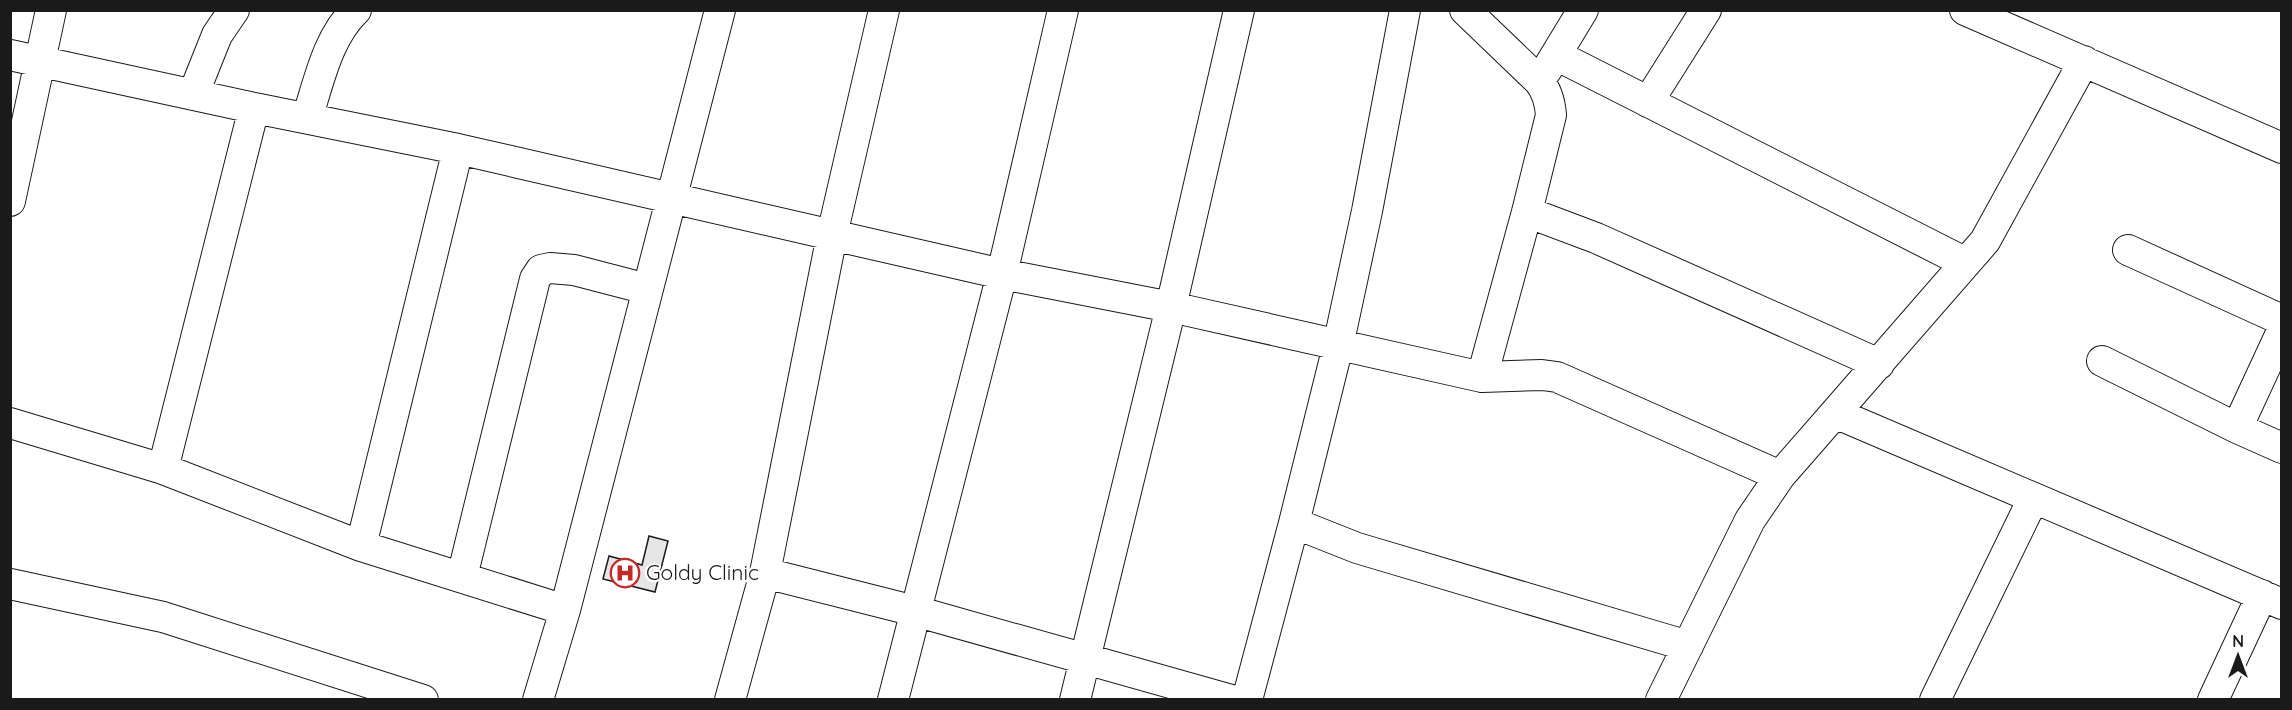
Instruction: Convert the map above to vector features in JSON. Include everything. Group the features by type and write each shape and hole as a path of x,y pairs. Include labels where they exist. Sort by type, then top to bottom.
{"street":[{"path":"10,201 51,10"},
{"path":"307,118 327,55 347,19 356,10"},
{"path":"538,699 565,610 720,10"},
{"path":"730,699 765,573 832,235 884,10"},
{"path":"892,699 1002,274 1063,10"},
{"path":"1075,699 1171,307 1239,10"},
{"path":"1247,699 1294,524 1338,346 1367,211 1405,10"},
{"path":"1465,10 1544,87 1550,101 1551,115 1482,377"},
{"path":"1539,81 1583,10"},
{"path":"1648,102 1706,10"},
{"path":"1965,10 2282,148"},
{"path":"193,95 217,35 233,11"},
{"path":"10,55 458,149 1002,274 1171,307 1482,377 1542,375 1557,377 1780,476"},
{"path":"1556,55 1966,263"},
{"path":"1661,699 1750,520 1780,476 1985,241 2084,61"},
{"path":"164,469 254,108"},
{"path":"362,546 458,149"},
{"path":"1527,212 1596,238 1879,364"},
{"path":"2128,250 2282,320"},
{"path":"462,577 535,279 541,270 559,268 646,290"},
{"path":"2237,428 2282,331"},
{"path":"2102,361 2282,448"},
{"path":"1836,413 2272,599 2213,699"},
{"path":"10,423 164,469 362,546 565,610"},
{"path":"1935,699 2034,499"},
{"path":"1294,524 1357,548 1688,646"},
{"path":"765,573 915,611 1231,699"},
{"path":"10,584 164,617 384,693 423,699"}],"building":[{"path":"649,536 668,541 655,592 603,579 609,556 642,565"}],"place":[{"name":"Goldy Clinic","path":"625,573"}]}
